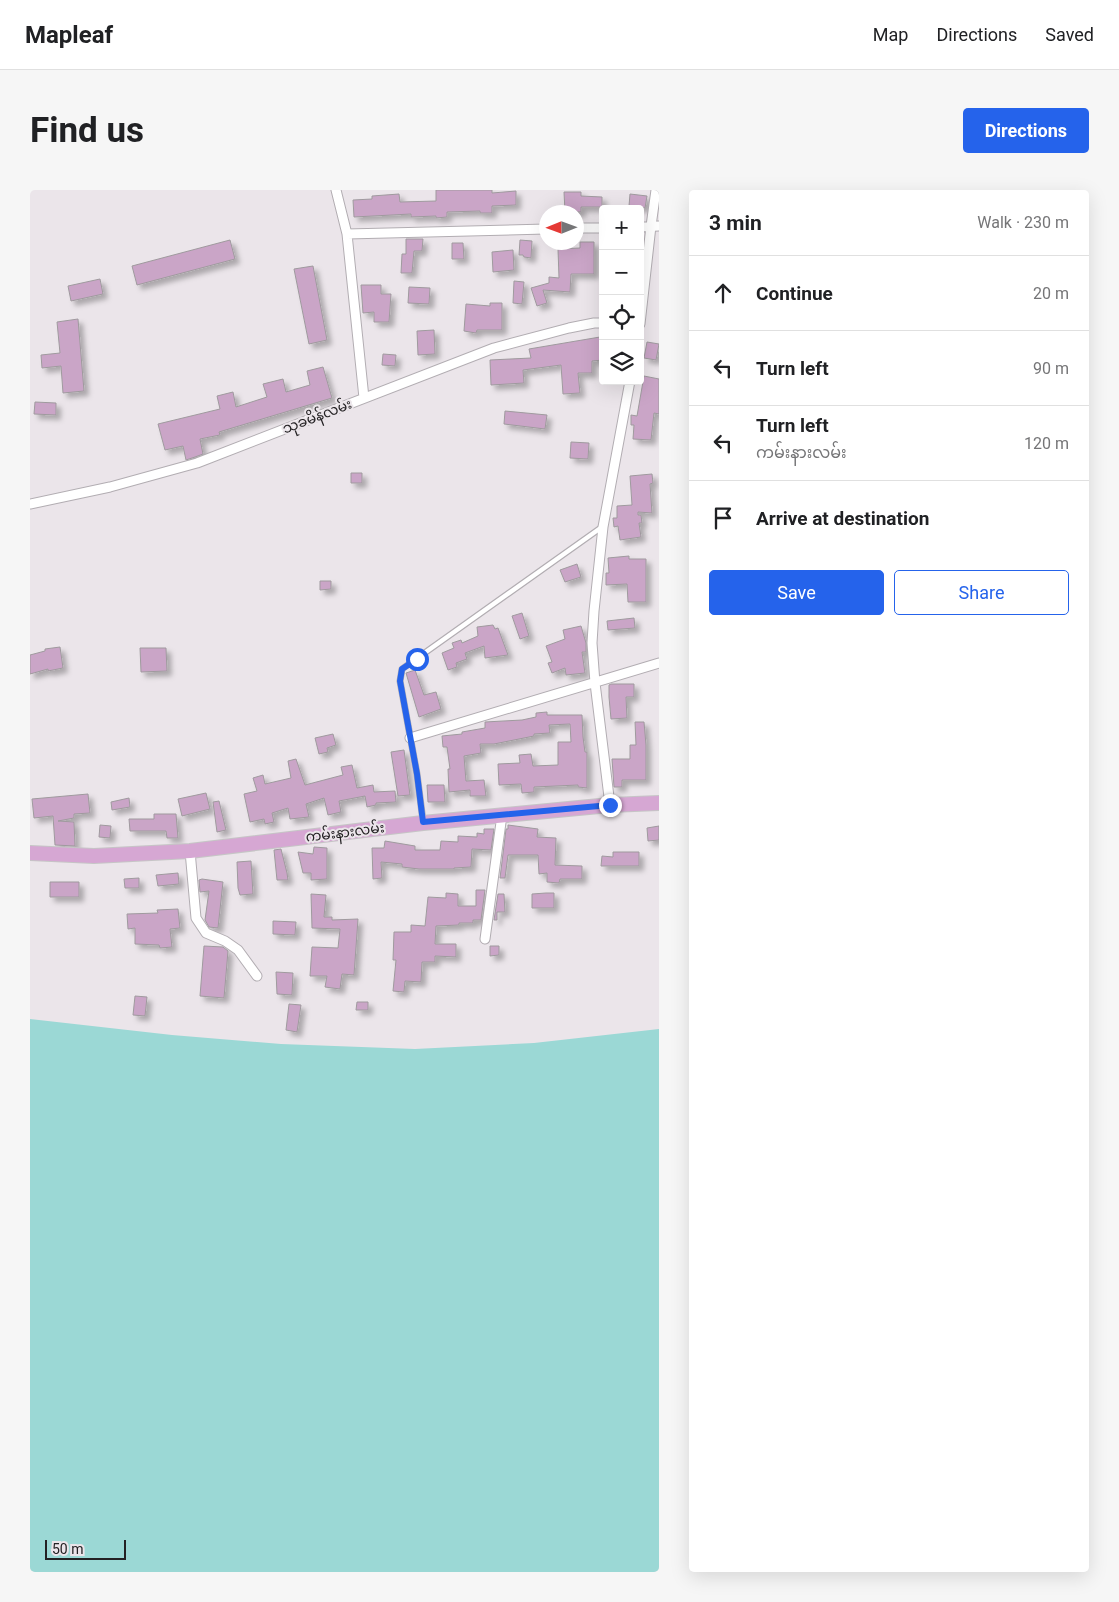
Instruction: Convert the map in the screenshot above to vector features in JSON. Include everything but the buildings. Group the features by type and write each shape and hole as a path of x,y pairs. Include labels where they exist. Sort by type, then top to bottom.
{"main road":[{"name":"ကမ်းနားလမ်း","path":"30,854 94,856 190,851 423,822 610,805 659,803"}],"street":[{"path":"336,190 347,234 364,398"},
{"path":"644,298 655,226 656,190"},
{"path":"584,228 599,228"},
{"path":"347,234 539,229"},
{"name":"သုခမိန်လမ်း","path":"30,504 110,487 197,463 494,348 569,328 599,323"},
{"path":"610,805 592,643 603,526 629,385"},
{"path":"410,738 659,663"},
{"path":"485,939 502,815"},
{"path":"190,851 196,918 206,933 225,941 238,950 258,976"}],"lane":[{"path":"423,822 417,774 400,681 402,669 603,526"}],"water":[{"path":"30,1019 172,1035 281,1044 415,1049 534,1043 659,1029 659,1572 30,1572"}],"route":[{"path":"417,659 402,669 400,681 417,774 423,822 610,805"}]}
